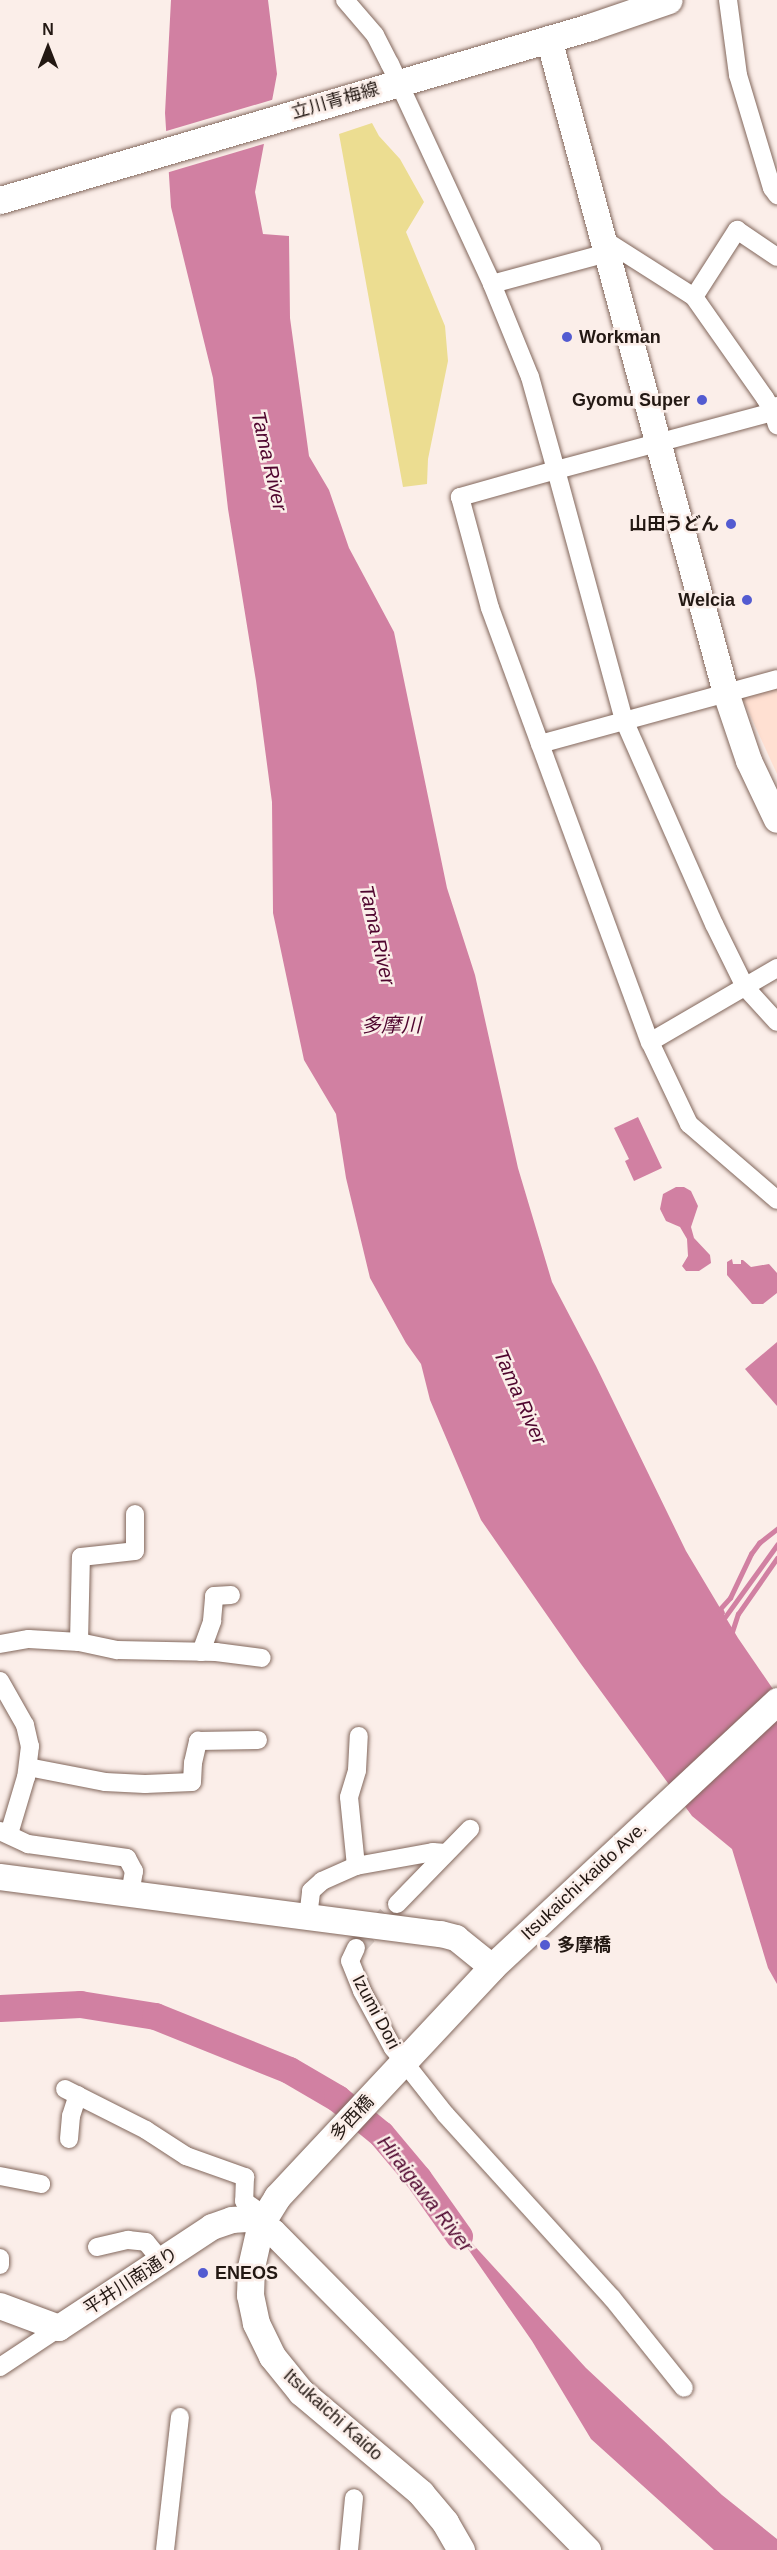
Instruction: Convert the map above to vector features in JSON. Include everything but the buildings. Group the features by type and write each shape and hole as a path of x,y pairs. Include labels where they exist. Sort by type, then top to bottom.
{"main road":[{"name":"立川青梅線","path":"0,200 549,39 669,0"},
{"name":"Itsukaichi-kaido Ave.","path":"401,2065 492,1967 777,1701"},
{"name":"多西橋","path":"306,2167 401,2065"},
{"name":"Itsukaichi Kaido","path":"306,2167 263,2219 251,2267 250,2295 256,2323 272,2355 302,2392 421,2493 445,2522 461,2550"}],"street":[{"path":"345,0 375,35 400,83 492,284 530,377 624,720 714,924 745,987 777,1022"},
{"path":"728,0 738,75 772,188 777,195"},
{"path":"549,39 726,693 749,761 777,820"},
{"path":"694,297 737,230 777,257"},
{"path":"492,284 605,246 694,297 776,414 658,442 460,497 490,609 650,1042 689,1124 777,1200"},
{"path":"540,744 777,679"},
{"path":"650,1042 777,968"},
{"path":"79,1642 81,1557 135,1551 135,1514"},
{"path":"201,1652 212,1621 214,1596 231,1595"},
{"path":"0,1644 29,1639 79,1642 117,1650 201,1652 262,1658"},
{"path":"0,1681 25,1725 30,1746 28,1767 5,1832 28,1844 127,1857 134,1871 130,1894"},
{"path":"356,1866 349,1797 357,1770 359,1736"},
{"path":"28,1767 105,1782 145,1784 192,1782 198,1741 258,1740"},
{"path":"397,1904 470,1829"},
{"path":"308,1917 311,1891 316,1885 356,1866 433,1852 446,1853"},
{"path":"0,1877 451,1936 464,1943 492,1967"},
{"name":"Izumi Dori","path":"353,1954 376,2019 401,2065 612,2298 684,2388"},
{"path":"69,2139 72,2092 146,2130 186,2156 246,2177 244,2201 579,2546"},
{"path":"0,2176 41,2184"},
{"name":"平井川南通り","path":"59,2328 222,2222 263,2219"},
{"path":"97,2247 128,2240 146,2242 162,2262"},
{"path":"0,2258 0,2265"},
{"path":"0,2306 59,2328"},
{"path":"0,2367 59,2328"},
{"path":"165,2550 180,2417"},
{"path":"349,2550 354,2498"}],"shaded area":[{"path":"372,123 379,136 400,159 424,202 406,232 445,326 448,361 428,459 427,484 403,487 339,134"},
{"path":"777,685 777,774 741,695"}],"water":[{"name":"多摩川","path":"171,0 268,0 277,74 255,192 263,234 289,236 290,318 309,456 329,490 349,548 394,632 447,888 475,975 518,1168 552,1282 596,1366 686,1551 738,1638 777,1695 777,1984 768,1968 732,1849 692,1816 581,1664 481,1520 430,1400 421,1364 406,1343 370,1278 346,1178 336,1114 304,1060 273,913 272,802 256,681 228,509 213,378 171,207 165,113"},
{"path":"638,1117 662,1168 634,1181 625,1161 629,1159 614,1128"},
{"path":"676,1187 684,1187 691,1191 698,1206 691,1227 694,1238 710,1255 711,1263 699,1271 686,1271 682,1266 688,1256 687,1239 680,1227 666,1221 660,1209 663,1194"},
{"path":"732,1259 733,1264 741,1264 743,1260 751,1267 769,1264 777,1273 777,1293 763,1304 752,1304 727,1275 727,1262"},
{"path":"777,1342 777,1406 745,1369"},
{"path":"438,2206 586,2368 722,2495 777,2539 777,2550 714,2550 591,2439 532,2341"}],"pier":[{"path":"275,99 267,143 166,173 163,132"}],"waterway":[{"path":"722,1613 720,1609 730,1598 751,1554 759,1543 777,1529"},
{"path":"725,1617 777,1545"},
{"path":"730,1629 732,1632 738,1614 777,1558"},
{"name":"Hiraigawa River","path":"0,2008 80,2004 155,2016 289,2070 337,2098 381,2134 418,2178 459,2236"}],"tunnel":[{"path":"356,1948 397,1904"}],"place":[{"name":"Workman","path":"567,337"},
{"name":"Gyomu Super","path":"702,400"},
{"name":"山田うどん","path":"731,524"},
{"name":"Welcia","path":"747,600"},
{"name":"多摩橋","path":"545,1945"},
{"name":"ENEOS","path":"203,2273"}],"water label":[{"name":"Tama River","path":"269,461"},
{"name":"Tama River","path":"377,935"},
{"name":"Tama River","path":"520,1397"}]}
